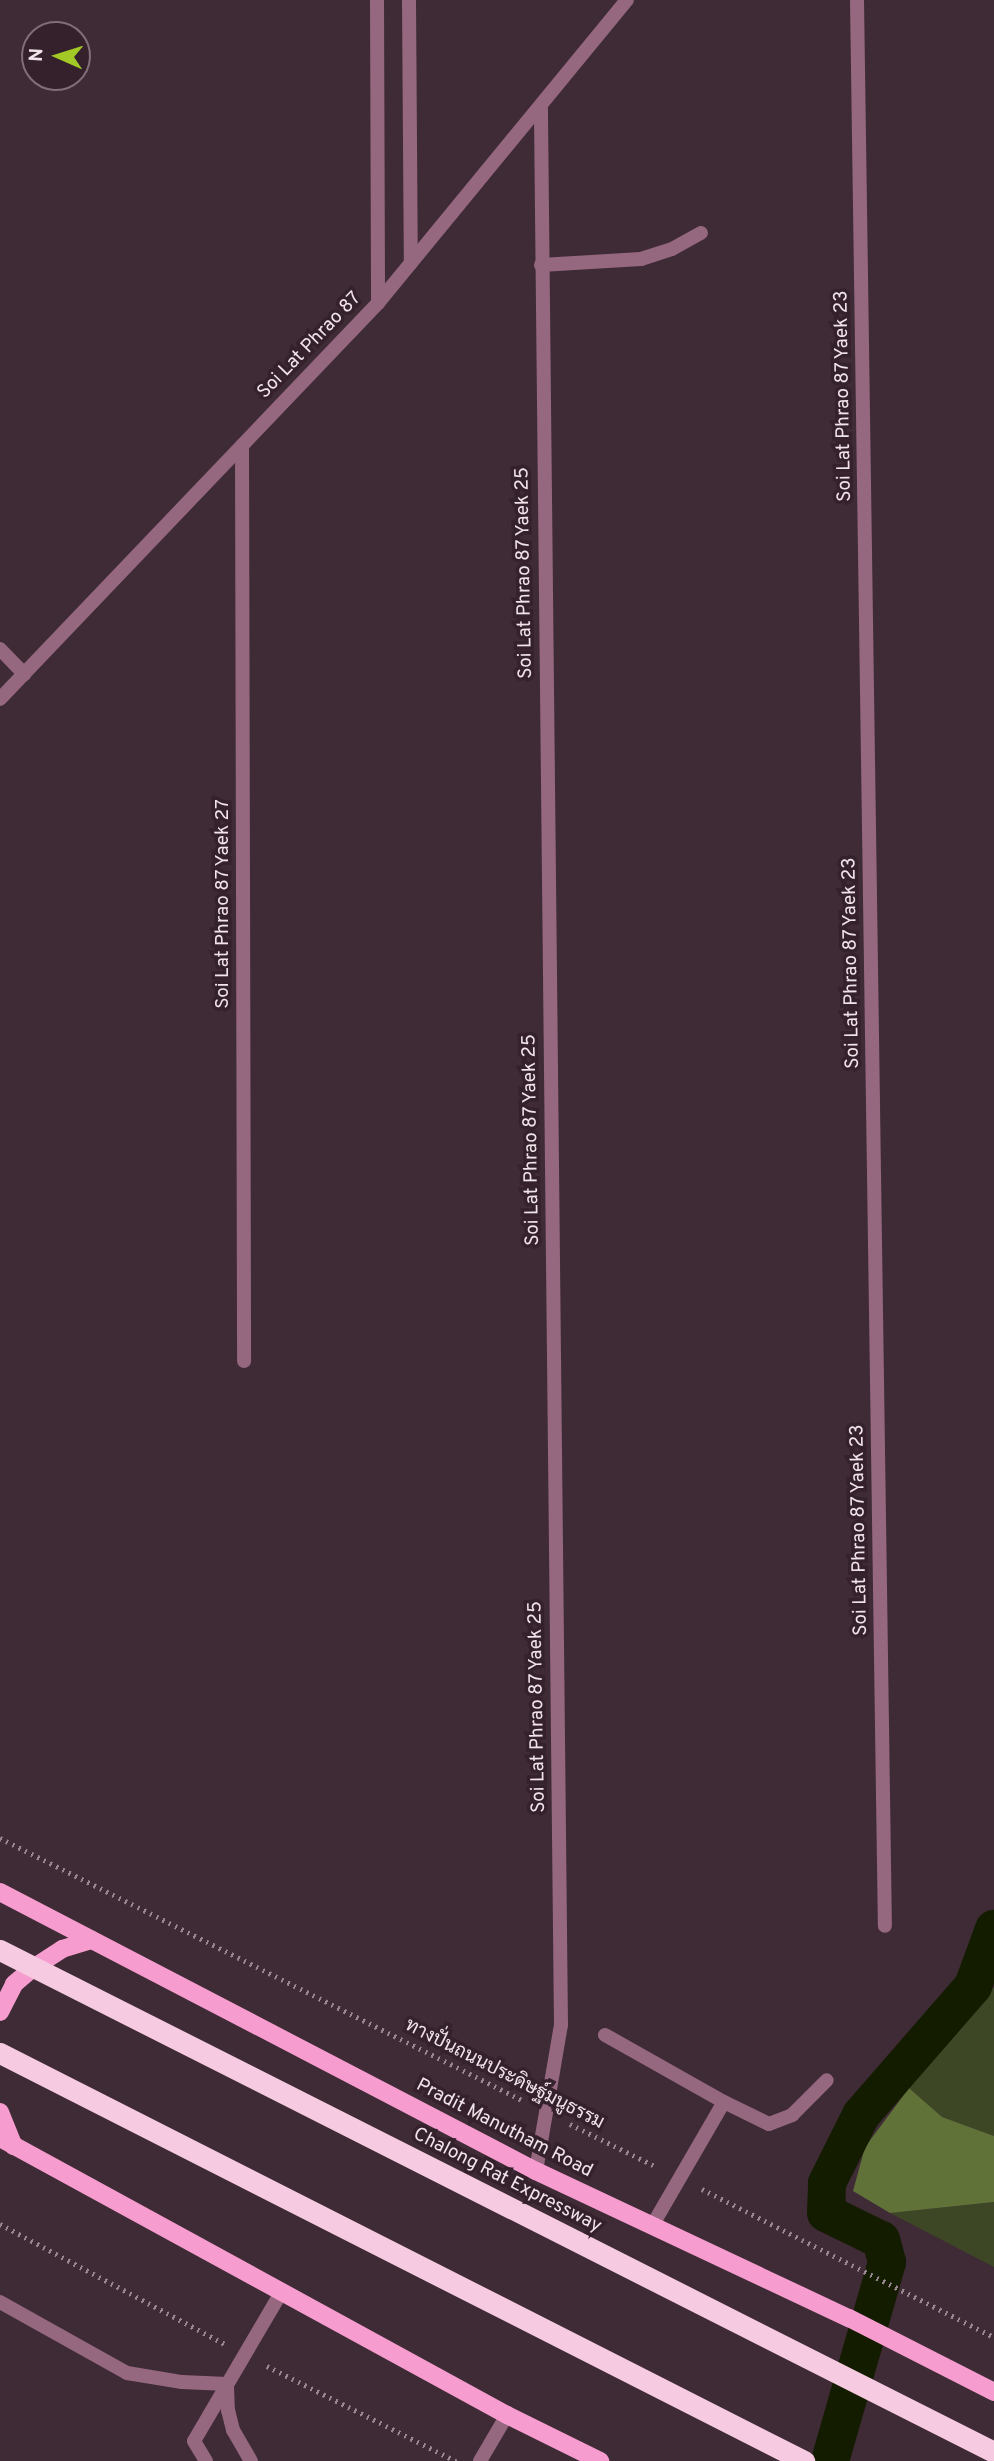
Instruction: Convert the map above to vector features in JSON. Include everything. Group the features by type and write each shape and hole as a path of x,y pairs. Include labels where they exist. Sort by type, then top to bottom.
{"highway":[{"name":"Chalong Rat Expressway","path":"0,1950 994,2452"},
{"path":"0,2053 804,2461"}],"main road":[{"name":"Pradit Manutham Road","path":"0,1892 536,2171 849,2318 994,2392"},
{"path":"0,2012 14,1984 33,1968 62,1949 92,1940"},
{"path":"0,2112 7,2142 507,2415 600,2461"}],"street":[{"path":"377,0 379,303"},
{"path":"409,0 411,263"},
{"name":"Soi Lat Phrao 87","path":"0,699 379,303 627,0"},
{"name":"Soi Lat Phrao 87 Yaek 23","path":"857,0 885,1926"},
{"name":"Soi Lat Phrao 87 Yaek 25","path":"536,2171 561,2025 541,106"},
{"path":"541,265 641,259 672,249 701,233"},
{"name":"Soi Lat Phrao 87 Yaek 27","path":"242,446 244,1361"},
{"path":"0,649 24,674"},
{"path":"604,2035 763,2121 777,2122 792,2115 827,2080"},
{"path":"652,2226 724,2102"},
{"path":"206,2461 194,2441 281,2293"},
{"path":"0,2302 127,2373 183,2382 227,2384"},
{"path":"227,2384 228,2410 233,2430 251,2461"},
{"path":"480,2461 507,2415"}],"path":[{"name":"ทางปั่นถนนประดิษฐ์มนูธรรม","path":"0,1838 994,2337"}],"green space":[{"path":"994,1987 994,2136 942,2117 909,2088"},
{"path":"909,2088 942,2117 994,2136 994,2202 890,2213 853,2191 865,2147"},
{"path":"994,2202 994,2267 890,2213"}],"waterway":[{"path":"830,2461 887,2262 881,2240 826,2213 827,2183 861,2115 973,1986 994,1929"}]}
